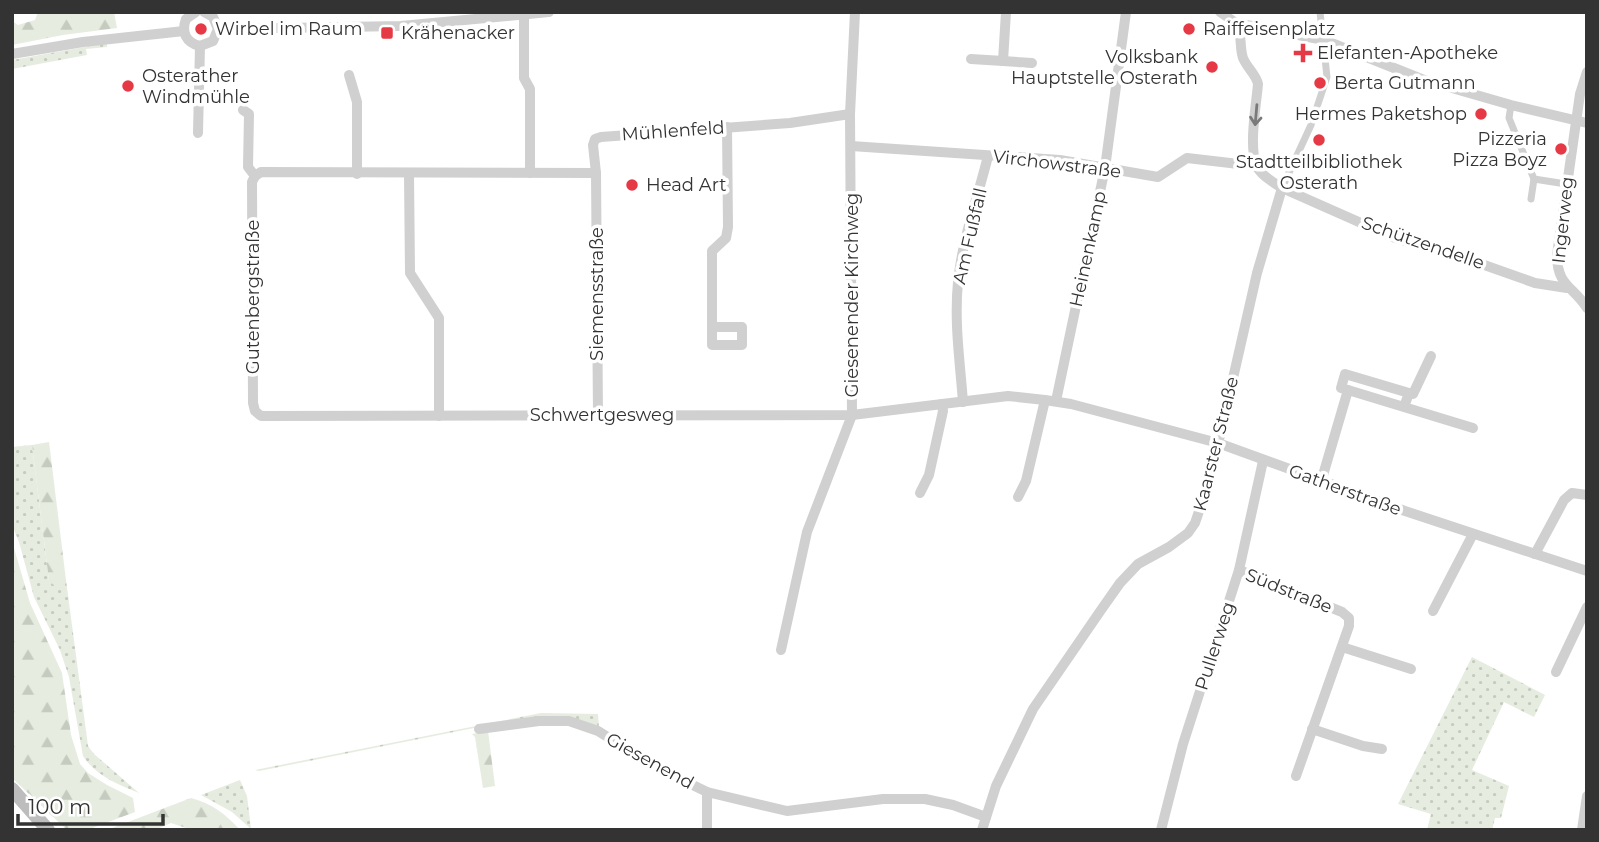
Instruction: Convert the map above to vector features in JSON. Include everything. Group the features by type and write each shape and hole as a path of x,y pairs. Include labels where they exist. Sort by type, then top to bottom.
{"main road":[{"path":"12,789 48,830"}],"street":[{"path":"196,12 186,19 184,31 189,41 200,46 213,41 218,29 213,17 204,12"},
{"path":"218,29 387,27 549,12"},
{"name":"Giesenender Kirchweg","path":"781,650 807,532 852,415 850,114 855,12"},
{"path":"1003,61 1006,12"},
{"name":"Heinenkamp","path":"1051,401 1105,168 1126,12"},
{"path":"1220,12 1236,23 1324,40 1423,80 1587,123"},
{"name":"Kaarster Straße","path":"982,830 1009,756 1033,709 1107,601 1138,564 1188,533 1202,508 1257,273 1282,188 1324,90 1327,73 1320,12"},
{"path":"524,15 524,78 530,89 530,173"},
{"path":"1236,23 1242,37 1242,55 1258,84 1254,130 1256,166"},
{"path":"12,54 106,38 184,31"},
{"path":"198,133 200,46"},
{"path":"971,59 1032,63"},
{"name":"Ingerweg","path":"1587,72 1580,93 1557,255 1557,269 1567,288 1574,292 1587,309"},
{"path":"349,75 357,102 357,174"},
{"name":"Ingerweg","path":"1511,105 1509,118 1534,179 1531,199"},
{"path":"243,110 249,114 248,167 255,176 261,172 596,173"},
{"name":"Mühlenfeld","path":"596,173 593,145 601,136 790,123 850,114"},
{"path":"712,327 712,251 726,238 728,227 727,127"},
{"name":"Virchowstraße","path":"852,145 1060,160 1158,177 1187,158 1256,166"},
{"name":"Am Fußfall","path":"963,402 957,310 958,281 988,156"},
{"name":"Schützendelle","path":"1256,166 1261,173 1282,188 1395,238 1456,255 1535,284 1567,288"},
{"name":"Siemensstraße","path":"596,173 598,415"},
{"path":"409,174 410,273 439,318 439,416"},
{"name":"Gutenbergstraße","path":"255,176 252,182 253,403 255,411 261,416"},
{"path":"1534,179 1566,184"},
{"path":"1431,356 1413,394 1345,374 1341,388 1473,428"},
{"path":"1321,482 1348,390"},
{"path":"1404,407 1409,393"},
{"name":"Schwertgesweg","path":"261,416 852,415 1008,396 1051,401 1218,443"},
{"path":"1018,497 1026,481 1051,401"},
{"path":"920,493 929,475 943,411 942,404"},
{"name":"Gatherstraße","path":"1218,443 1321,482 1587,571"},
{"name":"Pullerweg","path":"1161,830 1183,744 1238,570 1264,461"},
{"path":"1535,554 1563,500 1572,493 1587,495"},
{"path":"1433,611 1473,534"},
{"name":"Südstraße","path":"1238,570 1342,612 1349,618 1342,647 1296,776"},
{"path":"1556,672 1587,607"},
{"path":"1342,647 1411,669"},
{"name":"Giesenend","path":"479,729 539,721 569,721 598,731 656,767 708,792 787,811 883,799 925,799 953,805 986,817"},
{"path":"1312,729 1363,746 1382,749"},
{"path":"707,830 708,792"},
{"path":"1582,830 1587,796"}],"green space":[{"path":"38,12 114,12 117,28 12,45 12,21 18,25 35,20"},
{"path":"107,43 107,47 86,49 87,55 12,69 12,60"},
{"path":"49,442 66,580 63,585 55,586 49,581 32,445"},
{"path":"32,445 49,581 63,585 66,580 88,746 139,793 101,774 83,756 69,677 60,650 34,597 12,525 12,447"},
{"path":"12,541 30,603 62,673 71,735 80,764 88,773 133,798 135,812 87,830 67,830 12,778"},
{"path":"1472,657 1545,695 1534,717 1504,702 1472,770 1509,786 1501,818 1495,818 1492,830 1427,830 1431,814 1398,804"},
{"path":"541,713 598,714 599,728 570,717 479,727 255,770"},
{"path":"488,731 495,786 483,788 475,737 472,734"},
{"path":"240,780 247,796 251,829 232,812 201,795"},
{"path":"191,798 218,810 240,830 192,830 171,823 155,830 107,830"}],"place":[{"name":"Wirbel im Raum","path":"201,29"},
{"name":"Raiffeisenplatz","path":"1189,29"},
{"name":"Krähenacker","path":"387,33"},
{"name":"Elefanten-Apotheke","path":"1303,53"},
{"name":"Volksbank Hauptstelle Osterath","path":"1212,67"},
{"name":"Berta Gutmann","path":"1320,83"},
{"name":"Osterather Windmühle","path":"128,86"},
{"name":"Hermes Paketshop","path":"1481,114"},
{"name":"Stadtteilbibliothek Osterath","path":"1319,140"},
{"name":"Pizzeria Pizza Boyz","path":"1561,149"},
{"name":"Head Art","path":"632,185"}]}
